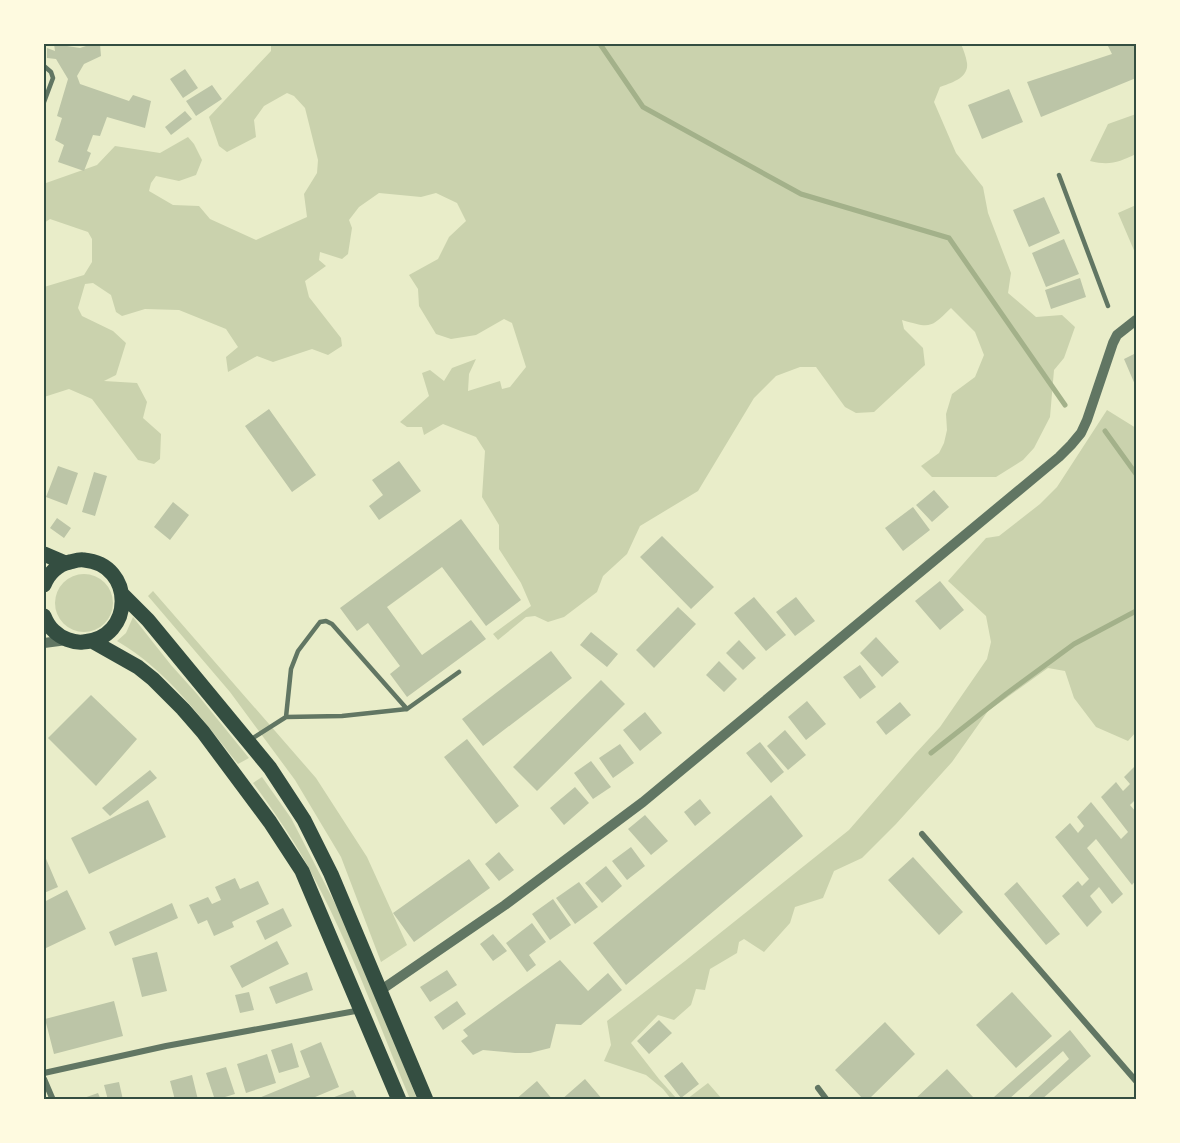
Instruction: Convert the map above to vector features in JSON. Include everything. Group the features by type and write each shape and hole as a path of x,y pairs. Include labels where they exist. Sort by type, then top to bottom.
{"main road":[{"path":"44,554 65,563"},
{"path":"44,585 53,571 65,563 83,560 102,565 116,578 123,595 148,620 270,768 304,820 331,874 426,1100"},
{"path":"44,616 52,630 69,640 92,641 106,635 116,624 122,610 123,595"},
{"path":"92,641 138,667 183,709 239,779 302,871 399,1100"}],"street":[{"path":"381,990 506,905 643,802 1059,457 1081,433 1117,335 1137,320"},
{"path":"44,643 69,640"},
{"path":"922,834 1137,1081"},
{"path":"44,1073 166,1046 361,1010"},
{"path":"44,1078 53,1100"},
{"path":"818,1088 827,1100"}],"lane":[{"path":"44,66 51,72 52,78 44,102"},
{"path":"1059,175 1108,306"},
{"path":"286,717 291,669 298,651 320,622 326,621 332,624 407,709"},
{"path":"248,741 286,717 342,716 407,709 459,672"}],"green space":[{"path":"271,44 961,44 967,63 965,73 958,79 940,87 934,102 956,153 983,187 988,213 1011,273 1008,293 1036,317 1062,315 1075,327 1064,358 1054,370 1050,417 1034,448 1023,460 996,477 932,477 921,466 939,453 947,430 946,414 952,394 975,377 984,355 975,332 951,308 929,325 902,320 904,329 923,348 925,365 874,412 856,413 845,407 816,367 800,367 776,376 754,398 698,491 640,526 627,554 603,576 597,592 564,617 548,622 535,616 526,617 498,640 493,634 531,606 521,583 499,549 499,525 482,497 485,451 476,437 443,424 424,435 422,427 407,427 400,422 429,396 422,373 430,370 444,381 452,368 476,359 469,374 468,391 500,381 502,389 510,387 526,367 512,323 504,319 476,335 451,339 436,334 419,306 418,289 409,275 438,259 449,237 466,221 457,203 436,193 421,197 379,193 359,207 349,220 352,228 348,254 342,259 320,252 319,260 326,266 305,281 309,297 341,338 342,346 328,355 312,349 273,362 257,356 228,372 226,357 238,347 226,329 179,310 145,309 122,316 116,312 111,295 93,283 85,284 78,308 82,316 113,331 126,343 116,375 104,381 137,383 147,402 143,418 161,434 160,459 154,464 138,460 92,399 69,389 44,397 44,287 84,275 92,262 92,239 88,232 50,219 44,223 44,186 46,183 97,165 115,146 160,153 188,137 202,160 196,175 179,181 156,176 149,191 173,205 199,206 210,219 256,240 307,217 304,194 317,173 318,160 305,108 294,96 287,93 264,106 254,120 256,137 227,152 219,146 209,117 271,51"},
{"path":"1136,114 1136,154 1114,162 1090,161 1108,124"},
{"path":"1136,205 1136,255 1118,213"},
{"path":"1107,410 1136,428 1136,732 1128,741 1096,727 1074,698 1065,671 1048,668 988,711 952,762 896,824 862,858 834,871 823,898 795,907 790,923 764,952 744,939 739,942 737,953 710,969 705,990 696,989 691,1005 674,1020 658,1015 631,1043 677,1099 671,1099 646,1075 604,1061 611,1045 607,1021 849,830 940,727 987,659 991,642 986,616 948,581 986,538 999,536 1040,504 1057,487"},
{"path":"84,574 95,576 108,587 113,603 111,614 100,627 84,632 73,630 60,619 55,603 57,592 68,579"},
{"path":"153,591 316,778 367,857 407,945 381,962 341,857 295,780 230,692 148,596"},
{"path":"133,617 249,758 238,764 198,713 168,681 152,666 117,641 126,633"},
{"path":"262,777 291,818 341,915 417,1099 410,1099 352,958 313,876 285,828 253,783"},
{"path":"708,1083 722,1099 687,1099"}],"building":[{"path":"54,44 80,48 100,44 101,56 84,64 77,76 80,84 129,101 133,95 151,101 145,128 107,117 100,136 93,135 87,151 91,153 84,171 58,162 64,145 55,140 62,118 57,116 68,79 56,59 47,58 47,48 55,51"},
{"path":"1107,44 1136,44 1136,78 1041,117 1027,82 1112,54"},
{"path":"185,69 198,88 183,98 170,79"},
{"path":"212,85 222,99 196,116 186,101"},
{"path":"1009,89 1023,122 982,139 968,105"},
{"path":"185,111 192,119 171,135 165,127"},
{"path":"1044,197 1060,233 1029,247 1013,210"},
{"path":"1064,239 1079,274 1046,287 1032,253"},
{"path":"1080,278 1086,297 1051,309 1045,290"},
{"path":"1136,353 1136,387 1124,359"},
{"path":"269,409 316,475 292,492 245,426"},
{"path":"399,461 421,491 379,520 369,506 383,495 372,480"},
{"path":"58,466 78,473 67,505 46,497"},
{"path":"94,472 107,476 95,516 82,512"},
{"path":"934,490 949,507 932,522 916,505"},
{"path":"173,502 189,515 170,540 154,527"},
{"path":"913,507 930,530 903,551 885,528"},
{"path":"57,518 71,528 64,538 50,528"},
{"path":"461,519 521,600 486,626 442,567 387,607 422,655 471,620 486,639 407,697 390,674 400,666 368,623 357,631 340,608"},
{"path":"662,536 714,587 691,609 640,557"},
{"path":"940,581 964,610 940,630 915,601"},
{"path":"754,597 786,635 766,651 734,613"},
{"path":"796,597 815,621 795,636 776,612"},
{"path":"678,607 696,624 654,668 636,650"},
{"path":"591,632 618,654 607,667 580,645"},
{"path":"876,637 899,662 882,677 860,653"},
{"path":"739,640 756,658 743,670 726,653"},
{"path":"551,651 572,678 483,746 462,719"},
{"path":"719,661 737,679 724,692 706,675"},
{"path":"860,665 876,687 860,699 843,677"},
{"path":"601,680 625,704 537,791 513,767"},
{"path":"91,695 137,739 96,786 48,738"},
{"path":"807,701 826,724 806,740 788,717"},
{"path":"900,702 911,715 886,735 876,722"},
{"path":"645,712 662,733 640,751 623,730"},
{"path":"785,730 806,755 788,770 767,746"},
{"path":"467,739 519,806 496,824 444,757"},
{"path":"760,742 784,772 771,783 746,753"},
{"path":"620,744 634,763 613,778 599,758"},
{"path":"591,761 611,787 593,799 574,773"},
{"path":"1136,765 1136,799 1130,805 1136,812 1136,880 1132,885 1096,839 1087,848 1123,894 1112,904 1099,887 1090,896 1102,912 1087,927 1062,896 1078,881 1082,886 1089,879 1055,837 1070,823 1078,833 1084,826 1077,817 1091,802 1121,839 1128,832 1101,797 1116,782 1123,791 1130,784 1124,777"},
{"path":"150,770 157,778 110,816 102,808"},
{"path":"575,787 589,803 564,825 550,808"},
{"path":"771,795 803,836 626,985 593,943"},
{"path":"700,799 711,813 695,826 684,812"},
{"path":"148,800 166,837 89,874 71,838"},
{"path":"645,815 668,841 651,855 628,829"},
{"path":"631,847 645,866 627,880 612,861"},
{"path":"499,852 514,870 499,881 485,864"},
{"path":"44,854 58,887 44,893"},
{"path":"913,857 963,912 939,935 888,880"},
{"path":"469,859 490,888 414,942 393,913"},
{"path":"606,866 622,886 602,903 585,883"},
{"path":"235,878 240,889 258,881 269,904 232,922 234,927 214,936 207,920 198,924 189,905 208,897 212,904 221,900 215,887"},
{"path":"579,882 598,907 575,924 556,898"},
{"path":"1017,882 1060,934 1046,945 1004,894"},
{"path":"67,890 86,929 44,949 44,902"},
{"path":"553,899 571,925 550,940 532,914"},
{"path":"172,903 178,918 115,946 109,932"},
{"path":"283,908 292,926 265,940 256,921"},
{"path":"532,923 546,942 529,955 536,965 527,972 506,943"},
{"path":"493,934 507,951 493,961 480,944"},
{"path":"277,941 289,964 242,988 230,966"},
{"path":"157,952 167,991 142,997 132,958"},
{"path":"560,960 588,991 608,973 622,990 581,1025 556,1024 550,1048 530,1053 483,1050 473,1055 461,1041 468,1036 463,1030"},
{"path":"447,970 457,985 430,1002 420,987"},
{"path":"307,972 313,990 276,1004 269,987"},
{"path":"249,992 254,1010 240,1013 235,995"},
{"path":"1012,992 1052,1036 1016,1068 976,1025"},
{"path":"114,1001 123,1036 54,1054 45,1019"},
{"path":"457,1001 466,1014 443,1030 434,1017"},
{"path":"659,1020 672,1033 649,1054 637,1041"},
{"path":"885,1022 915,1054 868,1100 864,1100 835,1070"},
{"path":"1070,1030 1091,1056 1041,1100 1025,1100 1069,1059 1063,1051 1008,1100 996,1100 994,1097"},
{"path":"321,1042 339,1087 308,1100 254,1100 310,1077 300,1051"},
{"path":"292,1043 299,1067 279,1073 271,1050"},
{"path":"267,1054 276,1083 246,1093 237,1064"},
{"path":"682,1062 699,1084 681,1098 664,1076"},
{"path":"226,1067 235,1094 215,1100 206,1073"},
{"path":"947,1069 973,1097 971,1100 914,1100"},
{"path":"192,1075 198,1100 175,1100 170,1081"},
{"path":"585,1079 603,1100 561,1100"},
{"path":"537,1081 553,1100 515,1100"},
{"path":"119,1082 123,1100 108,1100 104,1085"},
{"path":"353,1090 358,1100 329,1100 329,1099"},
{"path":"98,1093 101,1100 81,1100 81,1099"}],"waterway":[{"path":"600,44 643,107 801,194 949,238 1065,405"},
{"path":"1105,431 1136,474"},
{"path":"931,753 1074,644 1136,611"}]}
